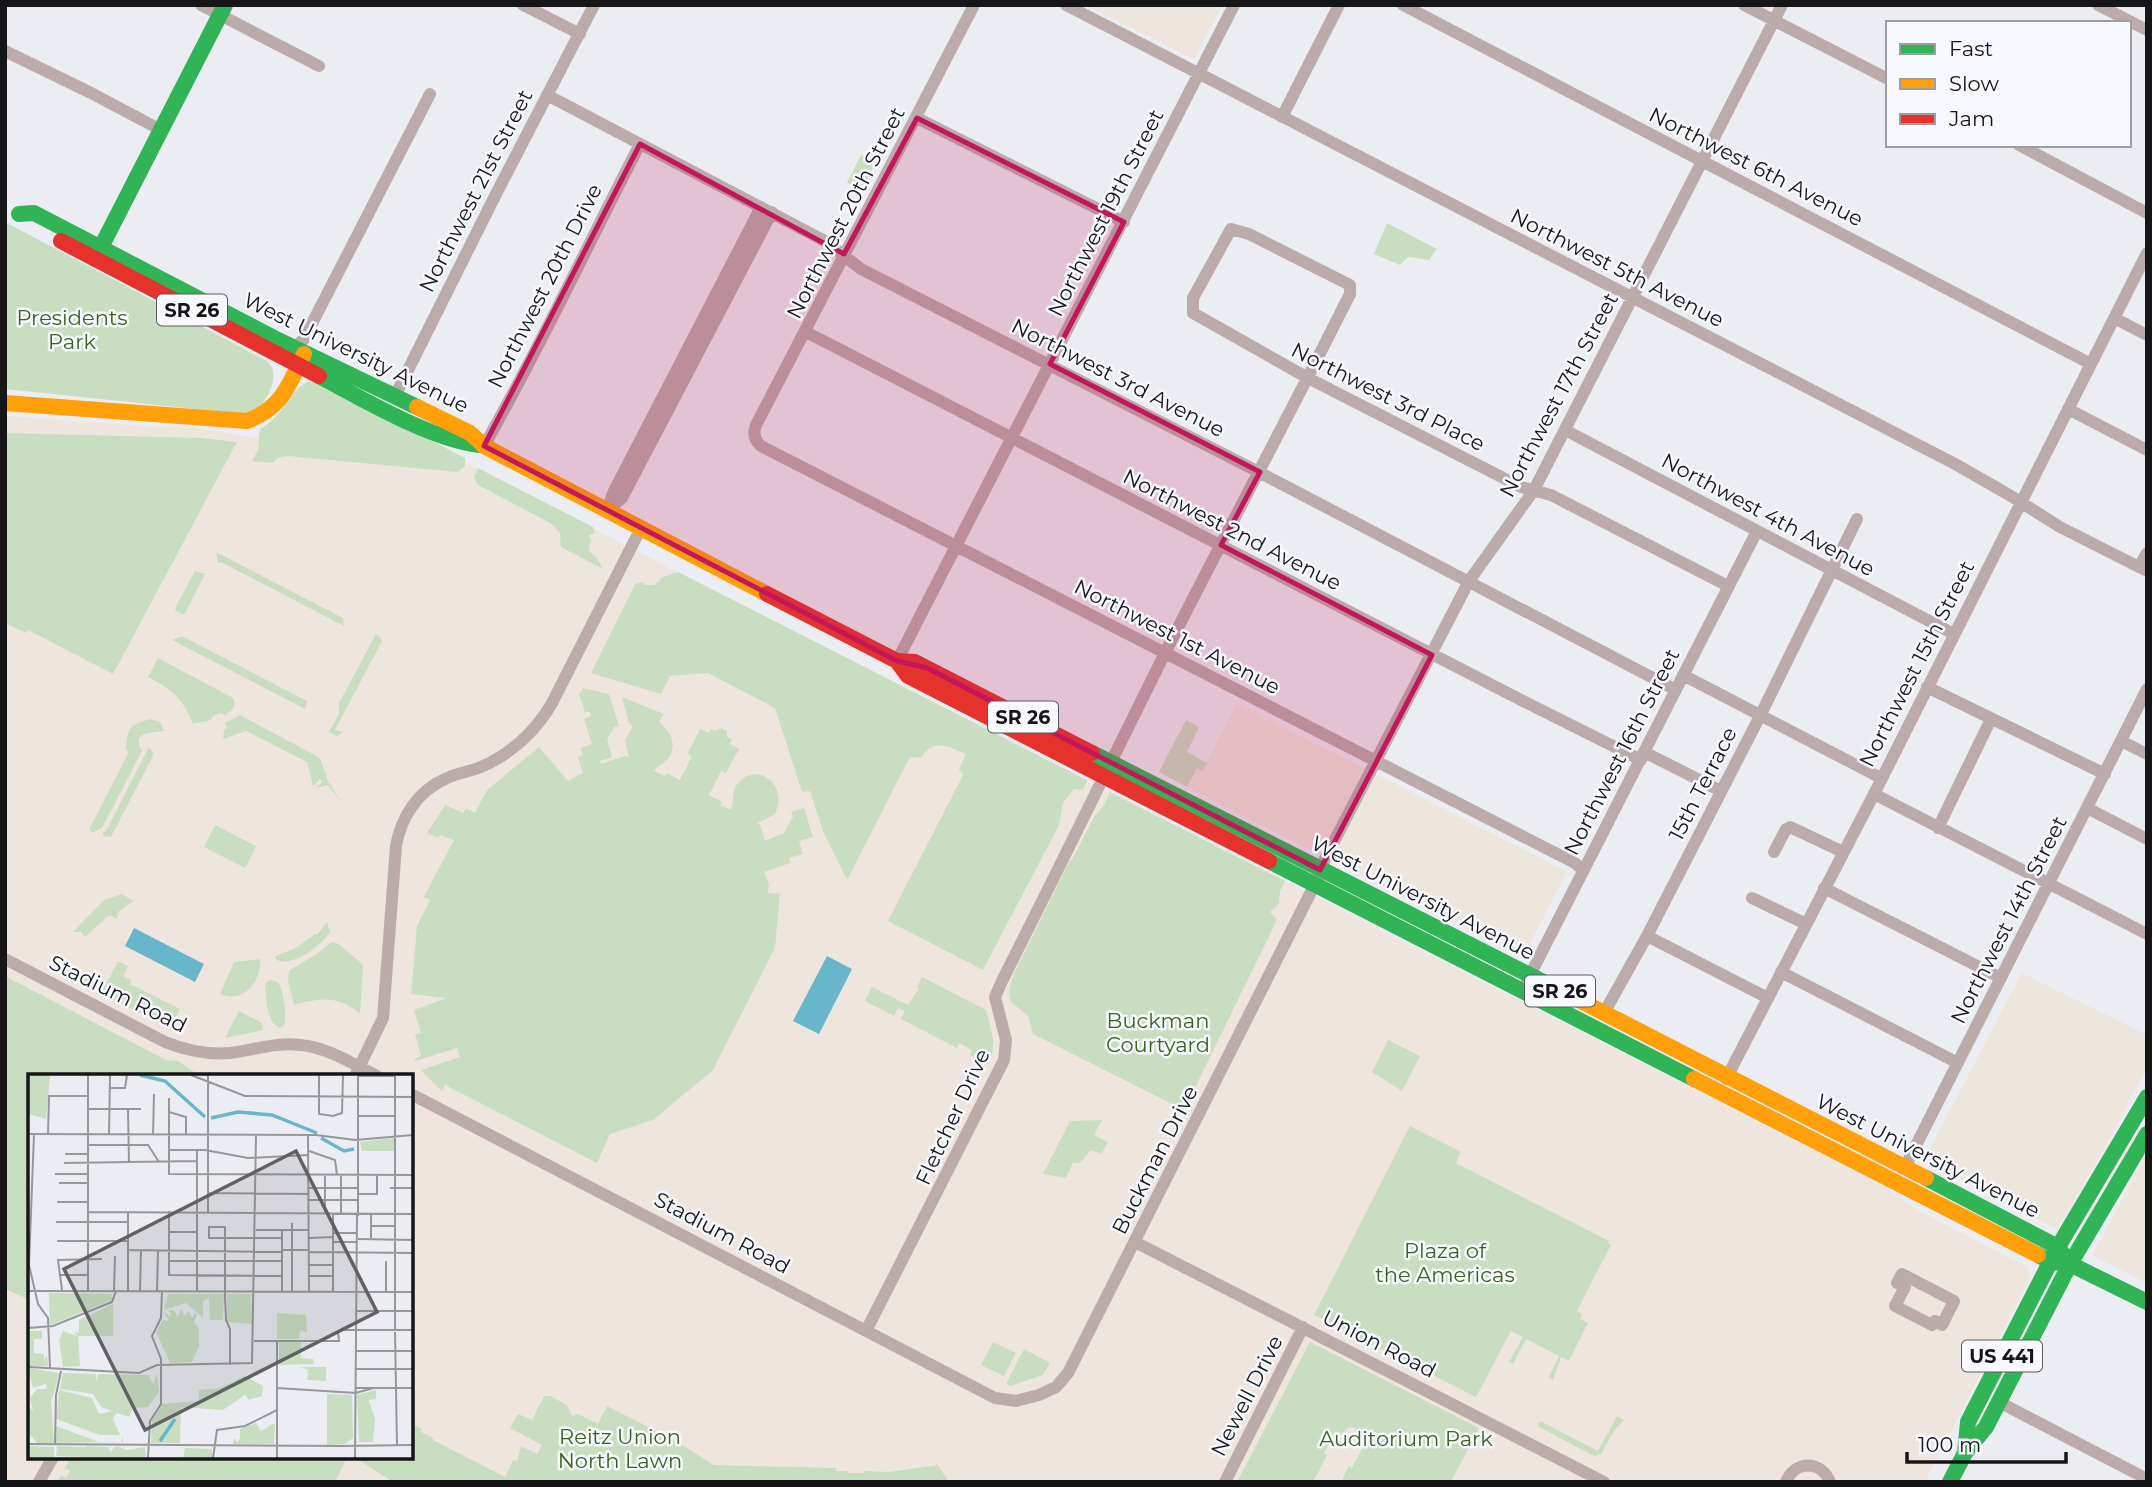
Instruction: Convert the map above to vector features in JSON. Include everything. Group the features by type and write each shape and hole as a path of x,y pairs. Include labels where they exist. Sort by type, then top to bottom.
{"main road":[{"path":"98,253 222,10"},
{"name":"West University Avenue","path":"12,210 36,228 98,253 298,353 470,433 484,446 897,662 915,662 1107,769 1526,983 1719,1092 2054,1255"},
{"path":"5,402 242,422 259,417 268,409 270,399 298,353"},
{"name":"West University Avenue","path":"298,353 388,412 462,443 484,446"},
{"name":"West University Avenue","path":"1526,983 1604,1013 1728,1076 1905,1167 2070,1264 2147,1302"},
{"name":"US 441","path":"1965,1453 1968,1422 2054,1255 2147,1097"},
{"name":"US 441","path":"1950,1482 1965,1453 1986,1427 2070,1264 2147,1134"}],"street":[{"path":"201,5 222,10 318,66"},
{"path":"523,5 580,34"},
{"name":"Northwest 21st Street","path":"395,396 594,5"},
{"name":"Northwest 20th Street","path":"755,438 756,425 974,5"},
{"name":"Northwest 5th Avenue","path":"1066,5 1957,465 2060,527 2143,569"},
{"name":"Northwest 19th Street","path":"897,662 1234,5"},
{"path":"1282,117 1339,5"},
{"name":"Northwest 6th Avenue","path":"1404,5 2091,364"},
{"path":"1744,5 1886,78"},
{"name":"Northwest 17th Street","path":"1317,877 1469,581 1534,490 1782,5"},
{"path":"2098,5 2129,21"},
{"path":"2131,22 2147,30"},
{"path":"5,51 161,130"},
{"path":"298,353 430,94"},
{"name":"Northwest 3rd Avenue","path":"547,95 825,241 860,269 1260,472 1676,690"},
{"path":"917,118 1124,222"},
{"name":"Northwest 20th Drive","path":"484,446 530,362 640,144"},
{"path":"2023,147 2147,213"},
{"path":"608,510 613,493 691,356 766,209"},
{"name":"Northwest 3rd Place","path":"1350,285 1249,234 1231,229 1192,303 1193,313 1308,378 1521,487 1551,495 1728,586"},
{"name":"Northwest 15th Street","path":"1719,1092 1874,794 2147,253"},
{"name":"Fletcher Drive","path":"866,1331 1004,1060 1006,1040 995,997 1165,653 1350,294 1350,285"},
{"path":"2114,318 2147,335"},
{"name":"Northwest 2nd Avenue","path":"806,332 1432,654 1721,791"},
{"path":"2068,409 2147,450"},
{"name":"Northwest 4th Avenue","path":"1565,429 1954,634"},
{"name":"Northwest 1st Avenue","path":"755,438 761,446 1575,863 1583,870"},
{"name":"15th Terrace","path":"1604,1013 1647,936 1760,716 1857,519"},
{"path":"357,1071 383,1018 396,846 403,820 427,790 443,779 481,767 499,757 536,728 552,703 641,527"},
{"name":"Northwest 16th Street","path":"1526,983 1757,530"},
{"path":"2143,569 2147,553"},
{"path":"1684,675 1881,778"},
{"path":"1927,687 2105,774"},
{"name":"Northwest 14th Street","path":"1905,1167 2147,689"},
{"path":"1938,828 1992,719"},
{"path":"2120,741 2147,754"},
{"path":"1874,794 2147,934"},
{"path":"2087,808 2147,839"},
{"path":"1774,852 1786,829 1790,827 1843,852"},
{"name":"Buckman Drive","path":"1016,1401 1045,1393 1064,1379 1317,877"},
{"path":"1824,888 2001,978"},
{"path":"1752,898 1806,924"},
{"path":"1647,936 1768,998"},
{"name":"Stadium Road","path":"5,959 165,1042 182,1048 224,1053 269,1045 300,1045 317,1048 357,1071"},
{"path":"1781,972 1958,1063"},
{"name":"Stadium Road","path":"413,1095 995,1398 1016,1401"},
{"name":"Union Road","path":"1135,1242 1604,1482"},
{"path":"1902,1274 1954,1300 1942,1325 1936,1321 1931,1325 1895,1306 1905,1287 1898,1283 1902,1274"},
{"name":"Newell Drive","path":"1225,1482 1303,1327"},
{"path":"1999,1402 2147,1479"},
{"path":"39,1482 52,1459"},
{"path":"1786,1482 1795,1468 1807,1465 1823,1471 1830,1482"}],"highlighted area":[{"path":"917,118 1124,222 1050,364 1260,472 1221,545 1432,655 1320,870 927,668 897,661 484,446 640,144 844,254"}],"shaded area":[{"path":"1086,5 1222,5 1194,59"},
{"path":"307,382 336,391 465,458 466,463 678,572 1885,1187 1917,1210 2024,1265 2029,1270 2029,1279 1925,1482 5,1482 5,416 157,427 183,426 258,438 260,429 278,417 290,398"},
{"path":"1237,703 1567,872 1522,958 1187,787 1197,768 1203,770"},
{"path":"2022,973 2147,1035 2147,1067 2103,1151 2057,1229 1932,1165 1928,1152"},
{"path":"2147,1153 2147,1283 2092,1255"}],"green space":[{"path":"861,155 876,162 862,190 847,183"},
{"name":"Presidents Park","path":"5,222 267,361 271,366 273,380 264,401 254,411 243,414 5,389"},
{"path":"1387,223 1437,249 1429,260 1408,257 1400,265 1374,254"},
{"path":"307,382 324,385 465,458 465,466 458,472 288,456 277,458 273,463 252,461 258,450 260,429 275,418 294,393"},
{"path":"5,433 201,438 237,442 113,674 28,630 26,633 5,623"},
{"path":"478,468 593,527 595,533 589,535 592,542 589,551 603,569 561,547 560,533 552,524 478,485 474,477"},
{"path":"216,552 343,618 344,626 221,562 218,563"},
{"path":"195,571 205,574 184,615 175,608"},
{"path":"678,572 1087,780 1083,790 1074,789 1063,803 1059,825 983,970 888,921 963,775 959,769 966,754 953,748 936,746 925,752 921,758 910,757 847,880 824,834 810,791 802,792 775,708 708,673 670,676 661,694 591,673 635,584 644,582 645,585 654,585 660,578"},
{"path":"376,634 382,641 335,730 344,732 337,736 329,732 339,714 339,703"},
{"path":"182,636 307,701 305,709 172,640"},
{"path":"158,658 233,698 235,703 232,710 225,715 221,713 213,716 211,720 193,724 185,707 175,695 148,677"},
{"path":"583,688 609,694 619,726 614,727 607,740 612,757 600,761 601,764 629,757 625,740 633,726 629,723 622,697 664,714 659,722 670,734 673,744 668,759 654,771 665,776 667,773 680,780 692,756 688,753 700,729 709,733 711,729 716,731 721,728 727,731 727,737 732,739 730,744 739,749 726,773 721,771 709,795 731,810 734,790 738,783 754,774 763,776 770,780 778,795 774,815 757,823 765,841 784,833 793,817 791,812 804,808 813,837 799,841 803,854 789,858 790,863 764,872 769,884 768,893 780,894 775,948 713,1070 653,1120 610,1134 597,1163 445,1085 442,1091 421,1070 460,1057 457,1048 415,1061 421,1056 415,1034 421,1033 414,1010 446,998 411,994 417,926 430,900 424,897 454,840 427,833 445,805 463,813 466,808 475,813 487,790 539,747 568,781 583,773 578,757 583,755 581,748 592,744 584,719 591,716 590,712 585,712 579,695"},
{"path":"240,715 320,758 328,781 343,805 328,785 316,788 322,782 320,779 313,786 307,762 246,731 223,739 224,730 227,728 225,723"},
{"path":"150,719 160,722 164,731 141,736 139,744 142,751 102,828 91,833 90,828 129,752 126,750 130,728"},
{"path":"1186,720 1199,727 1187,752 1207,763 1203,771 1197,768 1187,787 1159,772"},
{"path":"149,747 154,754 111,837 103,836 103,832 106,831"},
{"name":"Buckman Courtyard","path":"1110,792 1285,881 1280,891 1279,904 1270,912 1277,920 1184,1110 1033,1034 1028,1016 1010,1001 1009,991 1013,976 1070,860"},
{"path":"215,825 256,846 245,868 204,847"},
{"path":"122,894 133,901 118,912 117,919 109,915 85,937 81,932 73,932 104,900"},
{"path":"327,922 330,932 314,949 290,961 277,960 275,956 294,949 317,935"},
{"path":"332,942 339,944 363,965 360,1014 336,1001 312,1001 294,1005 288,980 289,971"},
{"path":"260,959 258,976 249,989 236,996 220,994 234,962"},
{"path":"118,961 128,966 123,976 131,980 130,984 180,1009 170,1029 80,982 81,979 71,971 76,967 88,976 92,974 107,982"},
{"path":"5,976 166,1060 178,1061 197,1074 28,1074 28,1299 5,1289"},
{"path":"922,977 986,1010 993,1044 988,1064 970,1055 972,1050 959,1043 957,1048 901,1019 905,1011 898,1008 894,1016 865,1001 872,987 908,1005 919,988 917,987"},
{"path":"266,982 277,982 283,996 285,1021 280,1028 272,1021 268,1010 265,987"},
{"path":"239,1011 262,1023 263,1030 225,1038"},
{"path":"1388,1040 1420,1056 1402,1091 1372,1072"},
{"path":"1102,1120 1094,1135 1108,1142 1101,1154 1091,1150 1080,1163 1073,1163 1066,1178 1043,1174 1070,1121"},
{"name":"Plaza of the Americas","path":"1410,1126 1461,1152 1456,1163 1609,1241 1611,1245 1577,1311 1582,1314 1580,1319 1588,1323 1569,1361 1561,1357 1553,1380 1549,1377 1559,1356 1526,1339 1513,1364 1509,1362 1523,1337 1511,1331 1476,1397 1314,1315"},
{"path":"993,1342 1016,1353 1004,1376 981,1365"},
{"name":"Auditorium Park","path":"1310,1342 1479,1428 1451,1482 1341,1482 1364,1445 1357,1441 1360,1436 1358,1430 1352,1427 1346,1429 1343,1434 1336,1431 1313,1482 1237,1482"},
{"path":"1024,1349 1050,1363 1043,1375 1010,1386 1006,1384"},
{"name":"Reitz Union North Lawn","path":"544,1396 550,1396 567,1405 572,1416 578,1414 598,1424 607,1406 676,1441 714,1465 836,1468 836,1471 863,1473 938,1465 949,1482 393,1482 357,1459 413,1459 413,1424 433,1440 505,1477 513,1460 517,1461 521,1446 537,1454 542,1445 510,1428 518,1414 532,1420"},
{"path":"1617,1416 1624,1420 1614,1431 1601,1454 1594,1456 1537,1426 1540,1421 1598,1451"},
{"path":"70,1459 346,1459 335,1482 57,1482 61,1476 66,1478 70,1471 65,1468"}],"water":[{"path":"134,928 204,964 195,982 125,946"},
{"path":"827,956 852,969 819,1034 793,1021"}],"traffic: fast":[{"path":"95,259 225,5"},
{"path":"19,214 34,213 278,340 417,407"},
{"path":"319,376 419,427 461,442 480,445"},
{"path":"1092,753 1571,996"},
{"path":"1269,861 1694,1079"},
{"path":"1965,1453 1968,1422 2058,1247 2147,1097"},
{"path":"1950,1482 1965,1453 1986,1427 2070,1264 2147,1134"},
{"path":"1926,1178 2058,1247 2070,1264"},
{"path":"2038,1255 2051,1262 2070,1264 2147,1302"}],"traffic: slow":[{"path":"5,403 247,421 269,409 283,394 304,354"},
{"path":"417,407 470,433 484,446 767,594"},
{"path":"1571,996 1926,1178"},
{"path":"1694,1079 2038,1255"}],"traffic: jam":[{"path":"61,241 319,376"},
{"path":"767,594 897,661 915,662 1092,753"},
{"path":"897,661 908,676 1269,861"}]}
